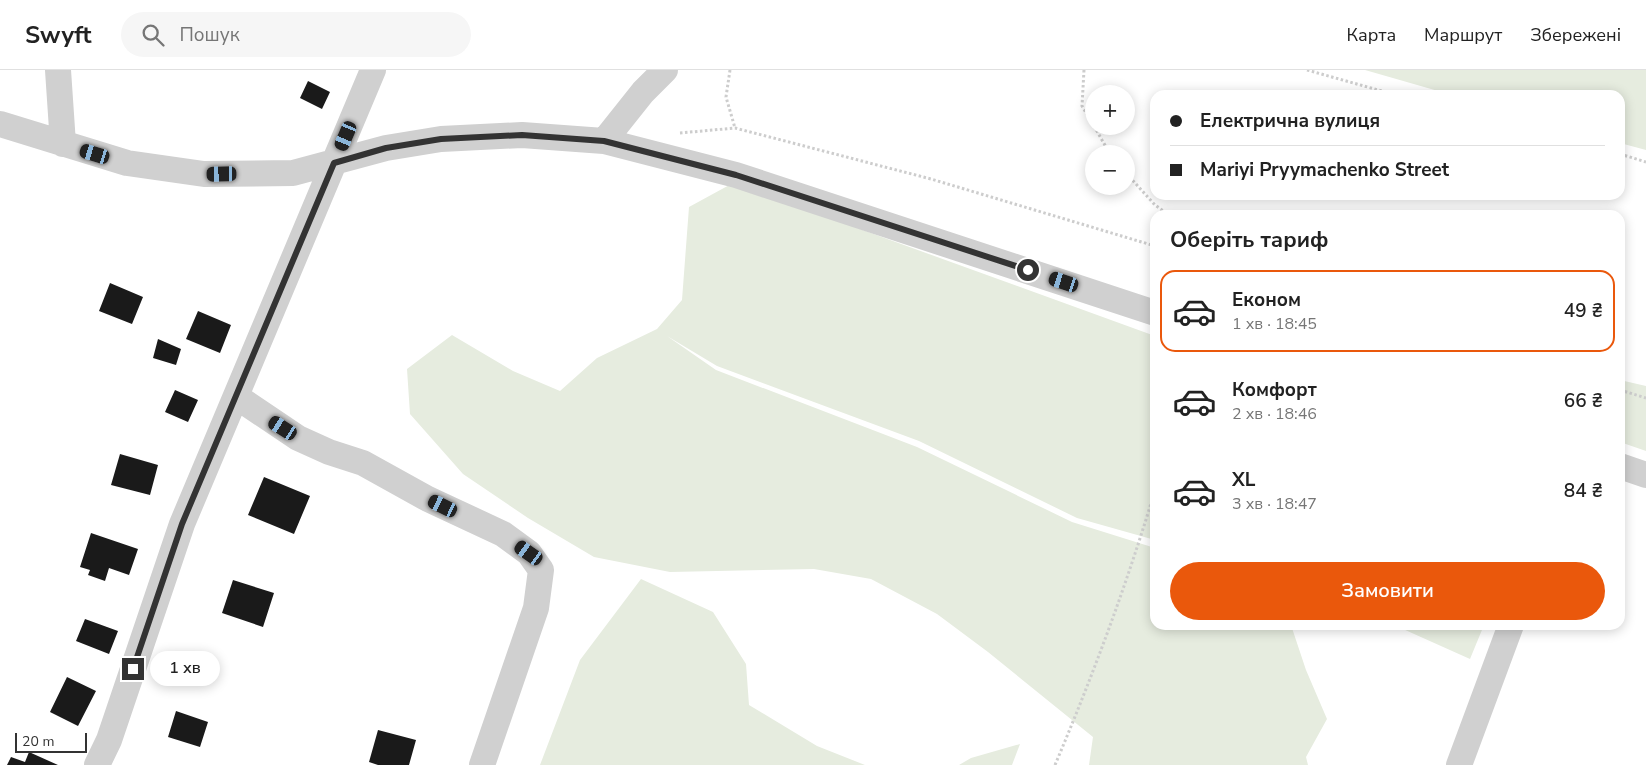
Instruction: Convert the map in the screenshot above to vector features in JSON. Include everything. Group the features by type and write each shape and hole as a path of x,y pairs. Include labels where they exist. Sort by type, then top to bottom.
{"street":[{"path":"58,70 63,144"},
{"path":"97,765 109,740 182,524 373,70"},
{"path":"604,141 643,92 665,70"},
{"path":"0,124 127,163 204,174 293,173 386,148 441,139 522,135 604,141 736,175 1150,310"},
{"path":"237,397 298,438 329,452 363,463 428,499 503,534 529,553 541,570 536,608 482,765"},
{"path":"1625,468 1646,475"},
{"path":"1459,765 1509,630"}],"path":[{"path":"730,70 726,97 734,128"},
{"path":"1084,70 1082,106 1085,111"},
{"path":"1307,70 1378,90"},
{"path":"678,134 734,128 932,179 1150,244"},
{"path":"1625,156 1646,162"},
{"path":"1135,183 1150,199"},
{"path":"1150,200 1162,210"},
{"path":"1625,392 1646,398"},
{"path":"1055,765 1091,678 1129,576 1150,507"}],"shaded area":[{"path":"1365,70 1646,70 1646,150 1625,144 1625,90 1435,90"},
{"path":"733,183 1150,334 1150,539 1077,518 919,441 717,366 667,336 716,370 917,447 1072,522 1150,546 1150,630 1293,630 1306,670 1327,719 1306,757 1308,765 1089,765 1093,737 988,652 937,614 871,579 814,569 670,572 594,557 528,518 463,474 410,414 407,369 452,335 513,371 560,391 597,358 657,329 682,300 689,207"},
{"path":"1625,381 1646,386 1646,451 1625,444"},
{"path":"641,579 713,612 746,664 749,705 817,746 865,765 540,765 580,660"},
{"path":"1405,630 1482,630 1470,659"},
{"path":"1020,744 1012,765 959,765 971,758"}],"building":[{"path":"308,81 330,92 322,109 300,98"},
{"path":"110,283 143,297 132,324 99,311"},
{"path":"198,311 231,325 220,353 186,339"},
{"path":"158,339 181,349 176,365 153,358"},
{"path":"175,390 198,400 188,422 165,412"},
{"path":"120,454 158,465 150,495 111,485"},
{"path":"264,477 310,496 294,534 248,515"},
{"path":"91,533 138,549 129,575 109,568 105,581 88,575 90,570 80,567"},
{"path":"233,580 274,593 263,627 222,613"},
{"path":"85,619 118,631 109,654 76,641"},
{"path":"67,677 96,691 78,726 50,712"},
{"path":"176,711 208,722 200,747 168,737"},
{"path":"378,730 416,740 409,765 378,765 369,762"},
{"path":"29,752 58,765 7,765 11,757 25,762"}],"route":[{"path":"133,669 182,524 237,397 307,223 334,163 386,148 441,139 522,135 604,141 661,154 736,175 1028,270"}]}
